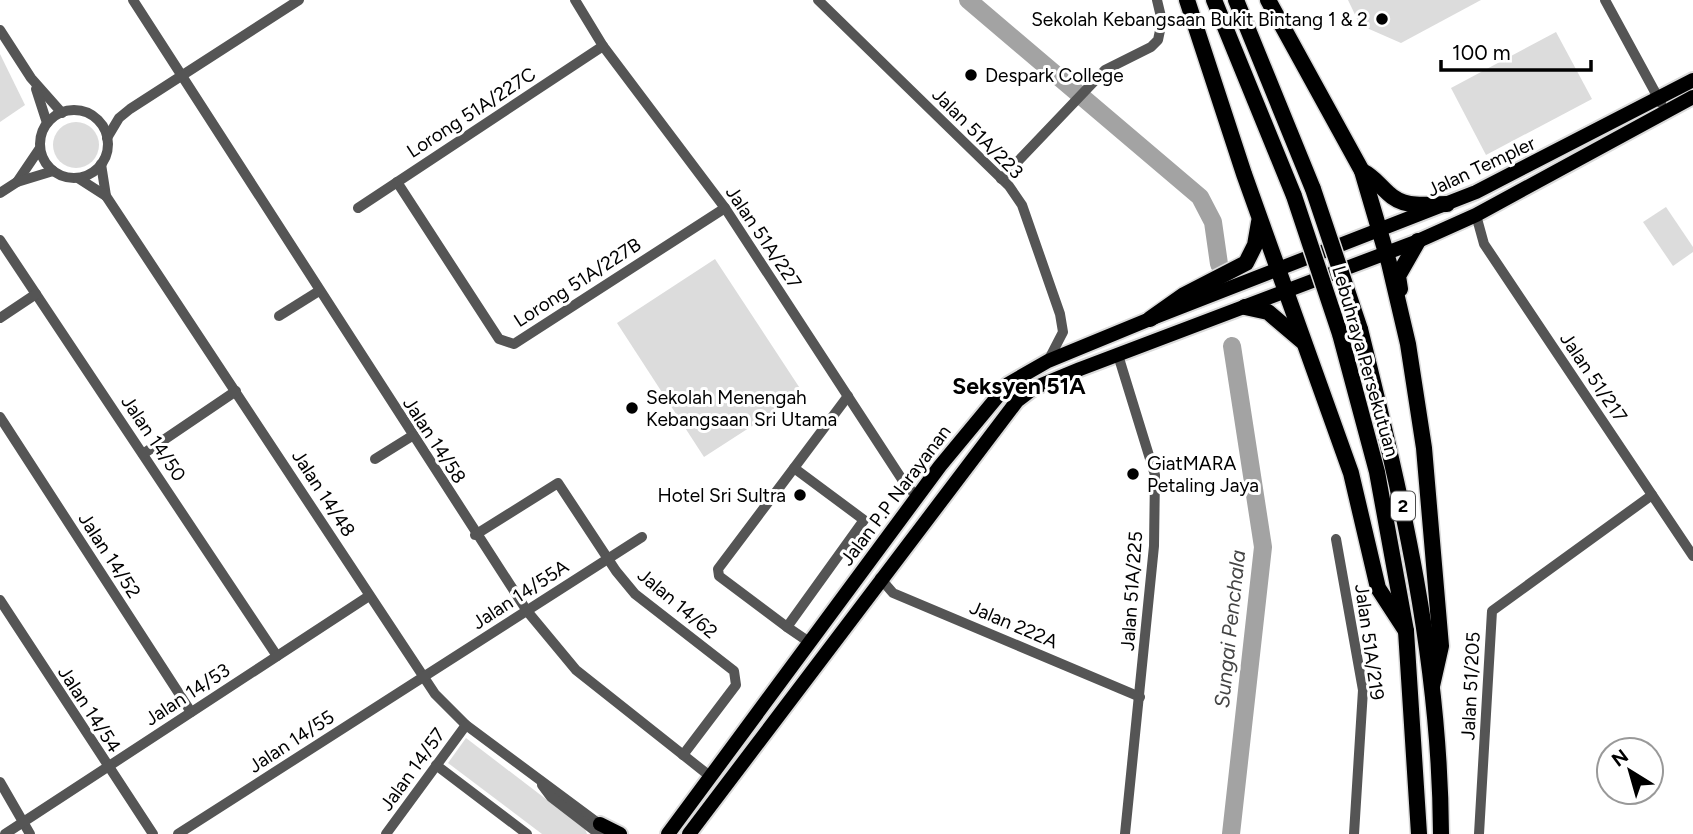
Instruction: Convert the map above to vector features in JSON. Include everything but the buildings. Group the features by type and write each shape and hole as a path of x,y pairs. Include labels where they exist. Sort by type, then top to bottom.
{"highway":[{"path":"1187,0 1259,218 1351,473 1378,588 1406,631"},
{"name":"Lebuhraya Persekutuan","path":"1214,0 1294,197 1339,334 1377,472 1406,631 1419,834"},
{"name":"Lebuhraya Persekutuan","path":"1237,0 1313,189 1360,329 1413,549 1432,686 1441,834"},
{"path":"1268,0 1362,171 1381,229 1408,344"},
{"path":"1362,171 1375,178 1397,200 1413,205 1447,204"},
{"path":"1150,319 1200,286 1246,263 1255,245 1259,218"},
{"path":"1418,241 1398,276 1424,440 1441,646 1432,686"},
{"path":"1245,307 1268,312 1304,342"}],"main road":[{"name":"Jalan Templer","path":"1278,269 1447,204 1509,176 1693,80"},
{"name":"Jalan Templer","path":"1285,292 1418,241 1476,215 1693,97"},
{"name":"Jalan P.P Narayanan","path":"671,830 918,496 1001,392 1025,372 1048,361 1278,269"},
{"name":"Jalan P.P Narayanan","path":"689,834 880,578 1017,401 1034,388 1285,292"},
{"path":"596,830 620,834"},
{"path":"653,834 671,830"}],"street":[{"name":"Jalan 14/58","path":"132,0 475,535 527,611 576,670 711,777"},
{"path":"107,138 119,118 130,108 299,0"},
{"name":"Jalan 51A/227","path":"575,0 603,46 725,208 907,487 918,496"},
{"name":"Jalan 51A/223","path":"818,0 1001,179 1022,205 1060,313 1063,332 1048,361"},
{"path":"1001,179 1098,78 1118,62 1151,47 1158,40 1163,21 1157,0"},
{"path":"1605,0 1666,112"},
{"path":"0,30 31,78 62,113"},
{"name":"Lorong 51A/227C","path":"358,208 603,46"},
{"path":"31,78 47,123"},
{"path":"96,119 130,108"},
{"path":"80,111 96,119 107,138 101,164 91,173 78,178 65,177 53,171 44,161 40,148 41,135 47,123 62,113 80,111"},
{"path":"17,182 40,148"},
{"name":"Jalan 14/48","path":"101,164 106,197"},
{"path":"0,193 17,182 53,171"},
{"name":"Jalan 14/48","path":"78,178 106,197 236,391 422,678 466,725 540,783 556,790 596,830 613,834"},
{"name":"Lorong 51A/227B","path":"397,182 499,339 514,344 725,208"},
{"name":"Jalan 51/217","path":"1476,215 1484,244 1693,556"},
{"name":"Jalan 14/50","path":"0,240 278,656"},
{"path":"279,316 319,291"},
{"path":"0,318 36,294"},
{"name":"Jalan 51A/225","path":"1118,355 1154,470 1154,546 1125,834"},
{"path":"143,454 236,391"},
{"path":"808,642 719,576 718,569 848,396"},
{"name":"Jalan 14/52","path":"0,417 191,712"},
{"path":"375,459 412,436"},
{"path":"787,626 864,520 794,468"},
{"name":"Jalan 14/62","path":"475,535 558,483 608,559 635,594 734,671 736,685 682,755"},
{"name":"Jalan 51/205","path":"1479,834 1492,611 1652,495"},
{"name":"Jalan 14/55A","path":"422,678 640,538"},
{"name":"Jalan 51A/219","path":"1335,539 1363,690 1354,834"},
{"name":"Jalan 222A","path":"880,578 893,593 1140,696"},
{"name":"Jalan 14/53","path":"5,834 369,596"},
{"name":"Jalan 14/54","path":"0,600 153,834"},
{"name":"Jalan 14/55","path":"178,834 422,678"},
{"name":"Jalan 14/57","path":"386,834 466,725"},
{"path":"436,765 527,834"},
{"path":"0,782 30,834"}],"shaded area":[{"path":"1348,0 1481,0 1401,43 1360,25"},
{"path":"1556,32 1592,99 1486,155 1451,88"},
{"path":"0,54 25,105 0,122"},
{"path":"76,122 92,129 99,145 92,161 76,168 60,161 53,145 60,129"},
{"path":"1666,207 1693,247 1693,252 1673,266 1643,222"},
{"path":"715,259 803,393 704,457 617,323"},
{"path":"466,738 585,829 587,834 542,834 448,763"}],"waterway":[{"name":"Sungai Penchala","path":"968,0 1200,197 1213,222 1219,264"},
{"name":"Sungai Penchala","path":"1231,834 1263,547 1232,346"}],"place":[{"name":"Sekolah Kebangsaan Bukit Bintang 1 & 2","path":"1382,19"},
{"name":"Despark College","path":"971,75"},
{"name":"Sekolah Menengah Kebangsaan Sri Utama","path":"632,408"},
{"name":"GiatMARA Petaling Jaya","path":"1133,474"},
{"name":"Hotel Sri Sultra","path":"800,495"}],"district":[{"name":"Seksyen 51A","path":"1019,386"}]}
